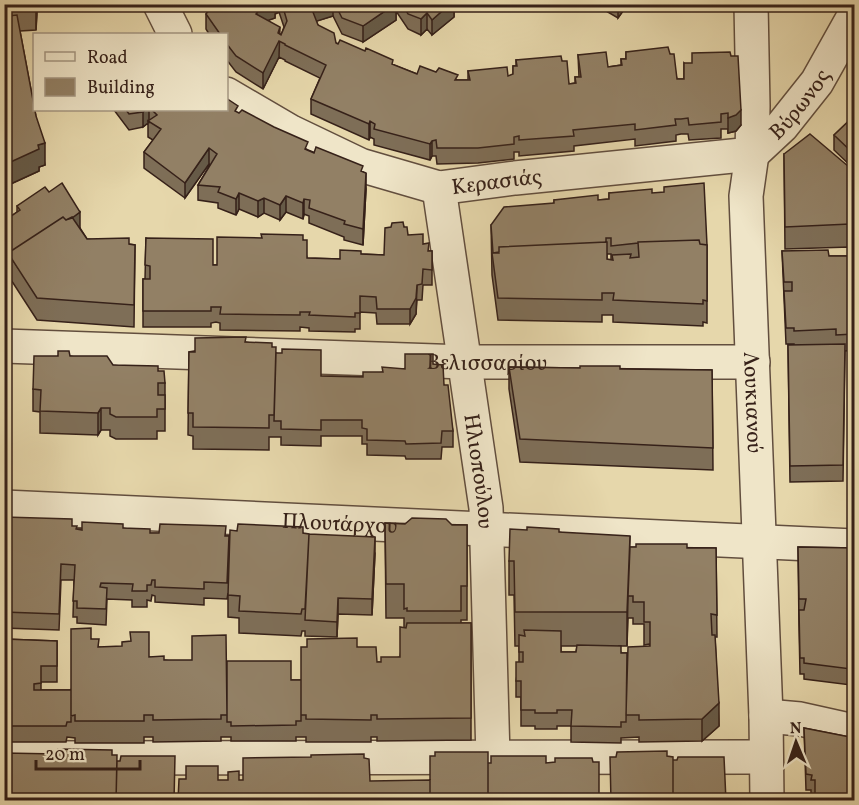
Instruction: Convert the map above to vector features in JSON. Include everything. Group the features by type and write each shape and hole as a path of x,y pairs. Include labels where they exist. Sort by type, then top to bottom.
{"street":[{"path":"160,4 174,33"},
{"name":"Λουκιανού","path":"751,4 752,154 746,196 766,716 767,801"},
{"name":"Βύρωνος","path":"752,154 782,126 817,82 855,16"},
{"name":"Κερασιάς","path":"228,95 291,132 360,165 439,188 514,178 752,154"},
{"name":"Ηλιοπούλου","path":"439,188 486,508 493,757"},
{"name":"Βελισσαρίου","path":"4,346 465,362 753,362"},
{"name":"Πλουτάρχου","path":"4,507 855,546"},
{"path":"766,716 801,719 855,730"},
{"path":"4,758 766,757"}],"building":[{"path":"5,4 36,4 36,7 9,11 9,16 17,15 33,111 35,111 45,143 38,145 39,149 4,165"},
{"path":"213,4 268,4 261,7 256,14 280,27 278,33 281,35 287,21 282,4 319,4 311,7 318,25 334,33 336,43 338,44 340,40 365,51 366,48 393,60 392,64 417,74 420,66 436,72 439,68 458,75 455,80 470,80 468,71 507,67 508,76 513,74 513,66 517,66 516,60 561,56 562,61 567,61 569,84 576,83 575,77 581,77 578,55 606,52 608,67 622,65 621,59 626,59 626,52 668,47 670,54 674,54 677,79 684,79 684,63 692,63 692,53 730,52 731,56 738,56 741,110 728,118 728,113 721,114 721,122 689,125 688,118 675,119 676,125 635,130 635,124 573,130 574,136 519,140 519,136 514,137 514,144 478,148 437,148 436,140 430,144 374,129 375,124 370,121 369,124 311,99 326,65 279,41 263,73 236,56 228,46 228,33 219,33 206,14"},
{"path":"335,4 395,4 363,26 342,18"},
{"path":"402,4 450,4 432,20 427,13 421,19 408,14"},
{"path":"608,4 622,4 618,10"},
{"path":"228,99 238,106 235,111 239,113 242,110 308,142 305,149 314,153 316,147 363,166 361,171 366,173 363,229 344,224 345,221 309,208 310,200 304,199 303,203 286,196 280,205 264,198 258,201 239,193 236,199 218,192 220,187 198,185 217,154 209,148 185,183 144,152 161,129 148,121 157,115 153,111 228,111"},
{"path":"127,111 144,111 143,112 129,114"},
{"path":"855,115 855,155 834,135"},
{"path":"810,134 855,172 855,228 850,224 785,227 784,154"},
{"path":"62,183 80,212 66,220 63,217 8,253 8,259 4,253 4,221 20,210 17,206 45,187 49,192"},
{"path":"704,183 707,245 700,244 699,240 638,242 611,246 611,238 606,238 606,242 499,247 499,252 493,253 491,225 504,207 554,203 554,200 598,195 598,200 609,199 609,193 652,189 652,193 664,192 664,187"},
{"path":"63,217 66,220 72,217 87,239 129,238 129,244 135,245 134,305 37,298 8,253"},
{"path":"403,222 404,227 407,227 408,235 423,234 423,244 429,243 428,251 432,251 432,270 423,269 422,284 417,285 416,298 410,309 377,309 376,297 360,296 360,313 355,313 355,317 309,315 310,312 300,312 300,315 220,314 221,307 211,307 211,311 143,311 143,279 150,279 150,266 145,265 146,238 213,239 213,265 217,265 217,237 262,238 261,234 303,235 303,240 307,240 307,258 340,259 340,250 384,255 385,228 391,227 392,223"},
{"path":"699,240 700,244 707,245 707,301 703,300 703,304 613,300 614,293 602,293 602,300 498,298 492,253 499,253 499,247 607,242 607,259 613,260 612,255 631,254 630,258 639,257 638,242"},
{"path":"828,250 829,256 855,256 854,334 836,335 836,329 794,331 794,328 786,328 784,291 792,291 792,282 784,282 782,251"},
{"path":"246,337 245,342 272,343 272,347 276,347 274,415 269,415 269,428 193,427 193,413 188,413 189,352 195,352 195,338"},
{"path":"845,344 843,465 790,466 788,345"},
{"path":"282,349 321,350 321,376 363,377 363,372 383,372 382,367 405,369 405,354 433,354 433,364 443,365 444,385 448,385 453,431 442,431 441,443 406,444 405,441 367,440 367,429 362,428 362,420 321,420 321,430 281,429 281,421 274,421 276,353 282,353"},
{"path":"58,351 69,351 70,356 107,356 113,365 158,366 158,371 164,371 165,383 158,383 158,395 165,395 165,409 157,409 157,417 116,417 110,414 110,408 101,408 98,413 40,411 41,390 33,389 34,356 58,356"},
{"path":"580,366 712,370 713,448 520,439 509,367 580,368"},
{"path":"4,517 72,519 72,526 77,526 76,529 82,530 82,522 123,524 123,528 150,529 150,533 159,533 160,524 226,526 225,536 229,536 227,583 204,582 204,589 155,587 155,580 152,580 151,585 147,585 147,591 132,591 133,584 101,583 100,587 107,588 106,609 77,608 77,601 73,601 75,565 61,564 59,614 4,612"},
{"path":"412,518 446,519 452,525 467,525 467,586 461,586 461,611 407,611 407,608 404,609 404,584 386,584 385,523 405,524"},
{"path":"238,524 303,527 303,533 309,534 305,609 302,609 301,614 239,611 240,596 228,595 230,530 237,531"},
{"path":"527,527 559,529 559,532 630,536 627,612 515,612 514,561 509,561 510,529 527,530"},
{"path":"309,534 375,537 372,599 338,598 337,622 305,620"},
{"path":"636,544 687,544 687,548 716,548 717,615 711,614 712,635 715,635 719,703 702,719 639,720 639,715 626,715 628,647 650,646 650,622 644,622 644,602 633,602 633,596 628,596 630,547 636,547"},
{"path":"798,547 855,548 855,650 851,669 804,663 804,658 800,658 799,610 804,610 806,599 799,599"},
{"path":"407,623 471,623 471,718 377,719 377,715 371,715 371,720 306,719 306,715 301,715 301,647 307,647 307,639 357,638 357,647 376,647 377,662 381,662 381,657 400,657 400,627 406,628"},
{"path":"91,628 91,639 99,639 98,647 122,646 122,642 131,641 130,632 149,632 149,657 164,656 164,660 192,660 192,636 226,635 227,715 221,715 221,719 153,720 153,715 144,715 144,721 75,721 75,715 71,716 71,629"},
{"path":"524,630 561,631 561,652 576,652 577,645 621,646 621,653 627,653 626,722 621,722 621,727 571,726 572,710 535,713 535,710 521,710 521,681 516,681 516,662 523,662 523,652 519,652 519,635 525,636"},
{"path":"4,639 57,641 57,666 41,666 41,683 34,684 34,690 71,690 71,722 67,722 66,726 4,726"},
{"path":"227,661 291,661 291,680 301,680 301,721 296,721 296,725 231,726 231,722 227,722"},
{"path":"804,728 855,738 855,801 815,801 815,780 811,780 812,775 806,774"},
{"path":"58,749 112,750 112,755 117,755 116,801 4,801 4,753 58,754"},
{"path":"667,751 667,756 673,757 673,801 611,801 610,757 616,757 617,752"},
{"path":"435,752 488,752 488,801 430,801 430,756 435,756"},
{"path":"364,754 364,758 369,759 370,781 430,780 430,801 178,801 179,779 186,779 186,766 218,766 218,780 228,780 228,772 239,771 239,780 243,780 243,758"},
{"path":"121,756 175,756 174,801 116,801 117,761 120,761"},
{"path":"491,756 546,756 546,763 555,762 555,758 592,758 593,762 599,762 599,801 488,801 488,763 491,763"},
{"path":"678,757 724,757 726,801 673,801 673,760 677,760"}]}
